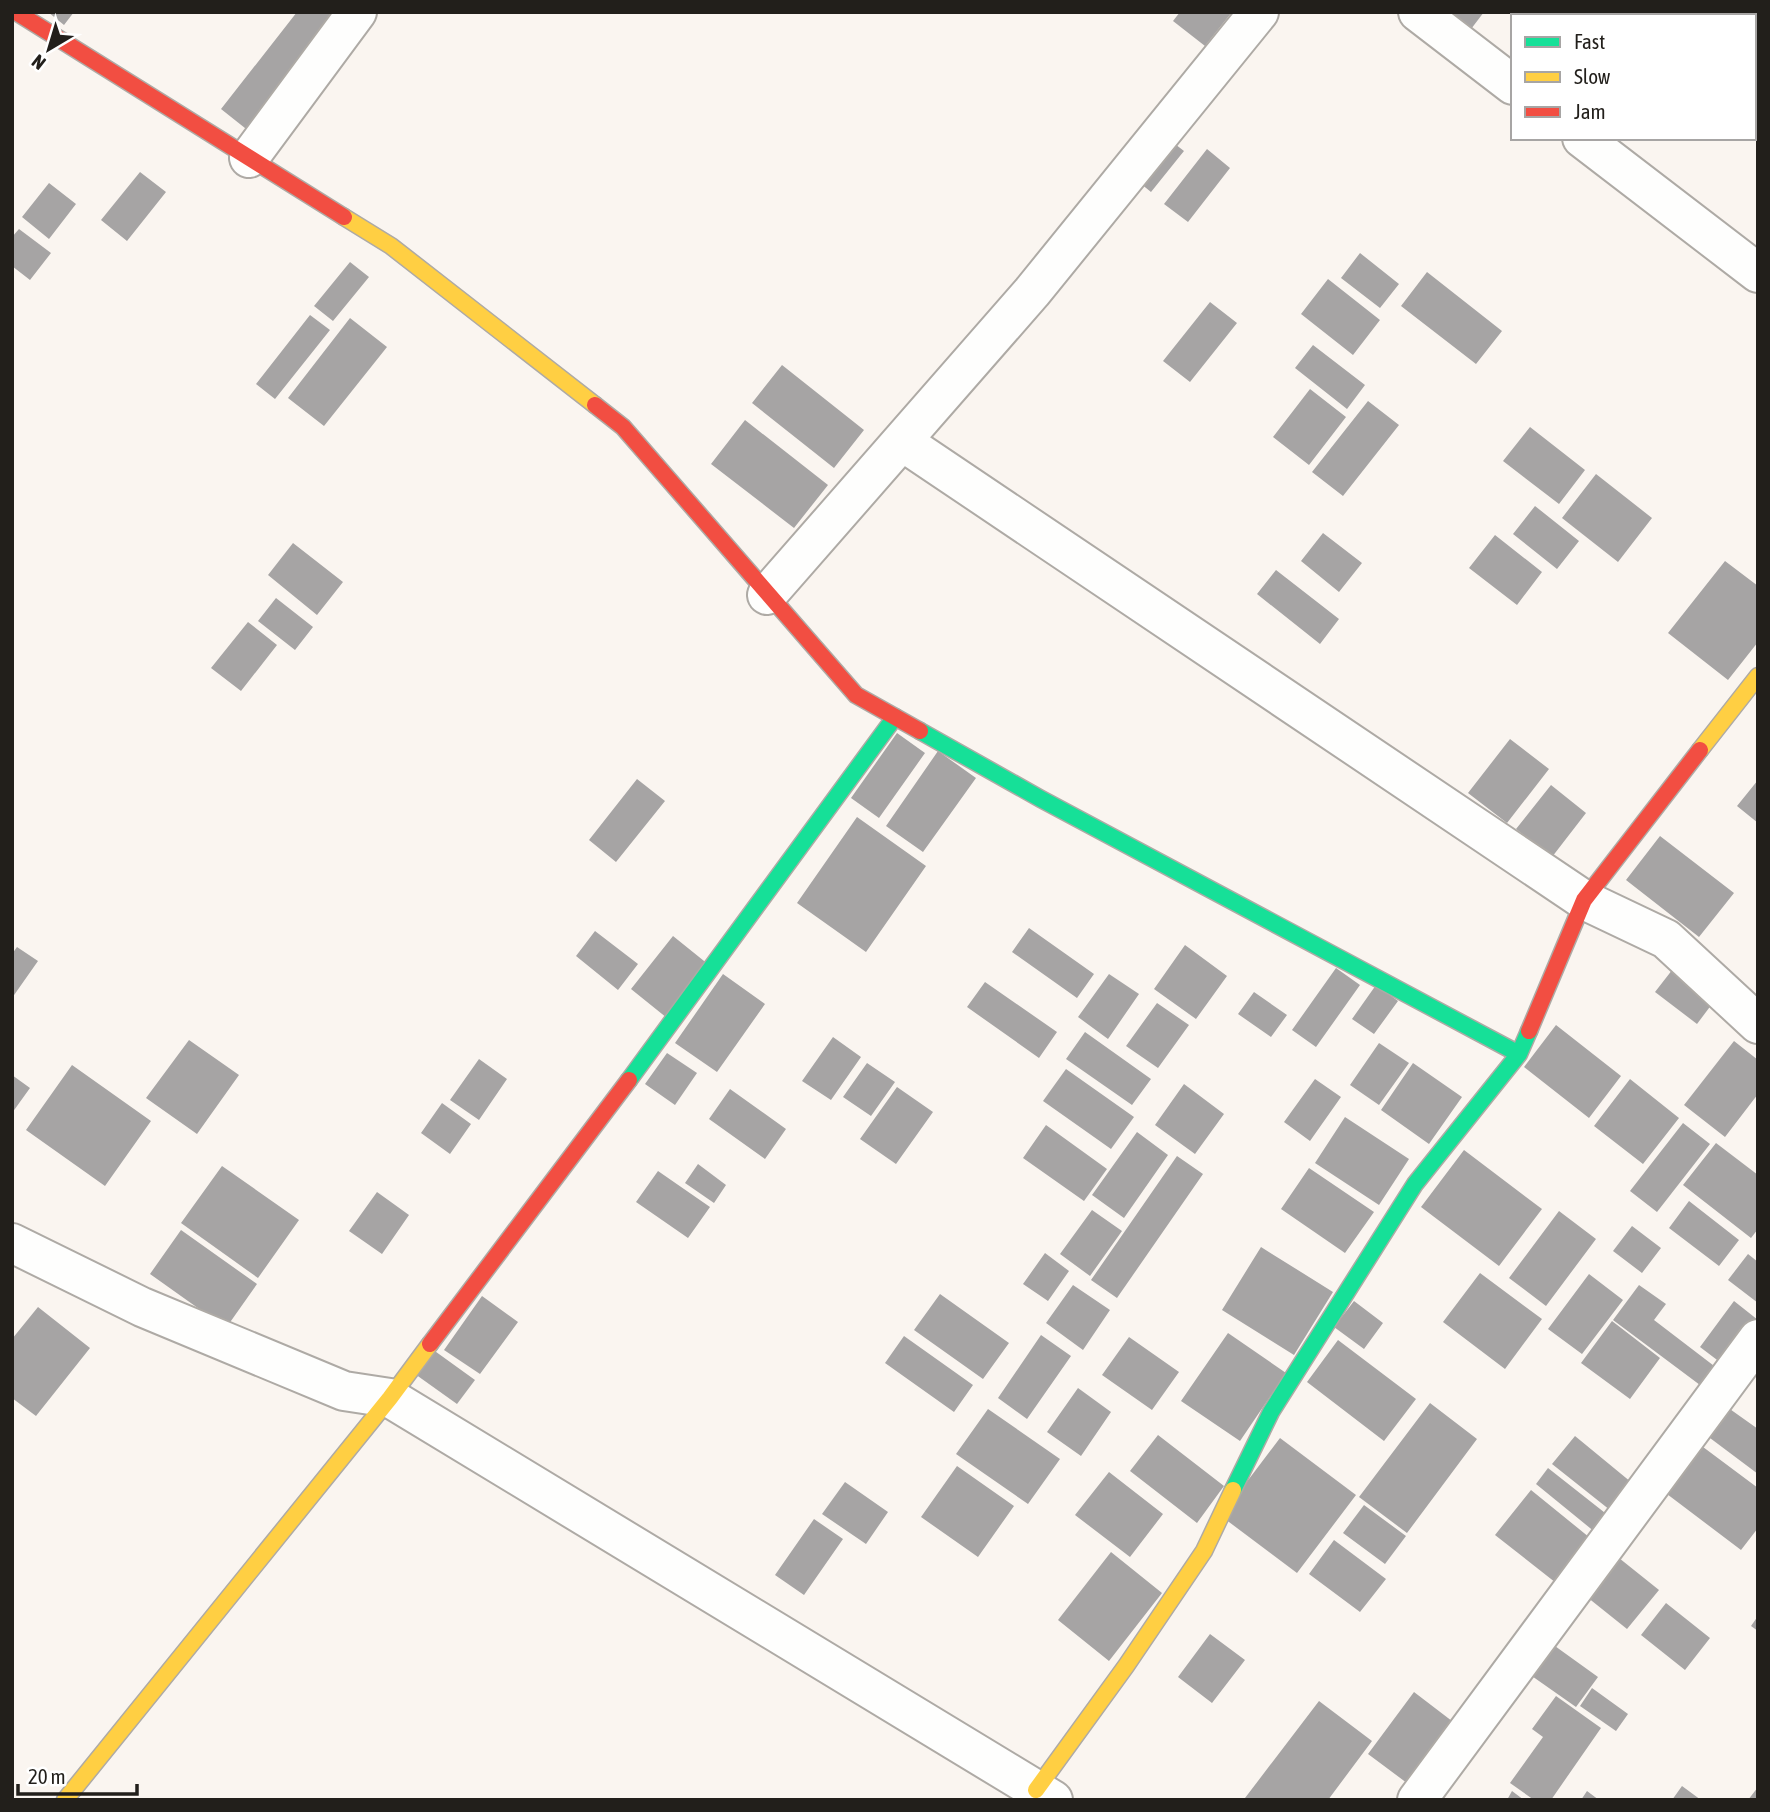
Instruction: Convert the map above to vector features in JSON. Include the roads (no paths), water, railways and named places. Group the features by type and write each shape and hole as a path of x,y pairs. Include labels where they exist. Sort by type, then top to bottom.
{"street":[{"path":"16,12 391,246 623,427 766,595 856,695 1053,805 1519,1054"},
{"path":"249,158 357,12"},
{"path":"766,595 1032,292 1259,12"},
{"path":"1418,12 1511,83"},
{"path":"1585,140 1758,273"},
{"path":"903,442 1584,900 1666,939 1758,1024"},
{"path":"12,1243 142,1307 344,1391 390,1398 1045,1795 1126,1666 1204,1551 1271,1412 1415,1184 1519,1054 1584,900 1758,676"},
{"path":"65,1800 390,1398 653,1048 895,717"},
{"path":"1417,1800 1758,1339"}]}
